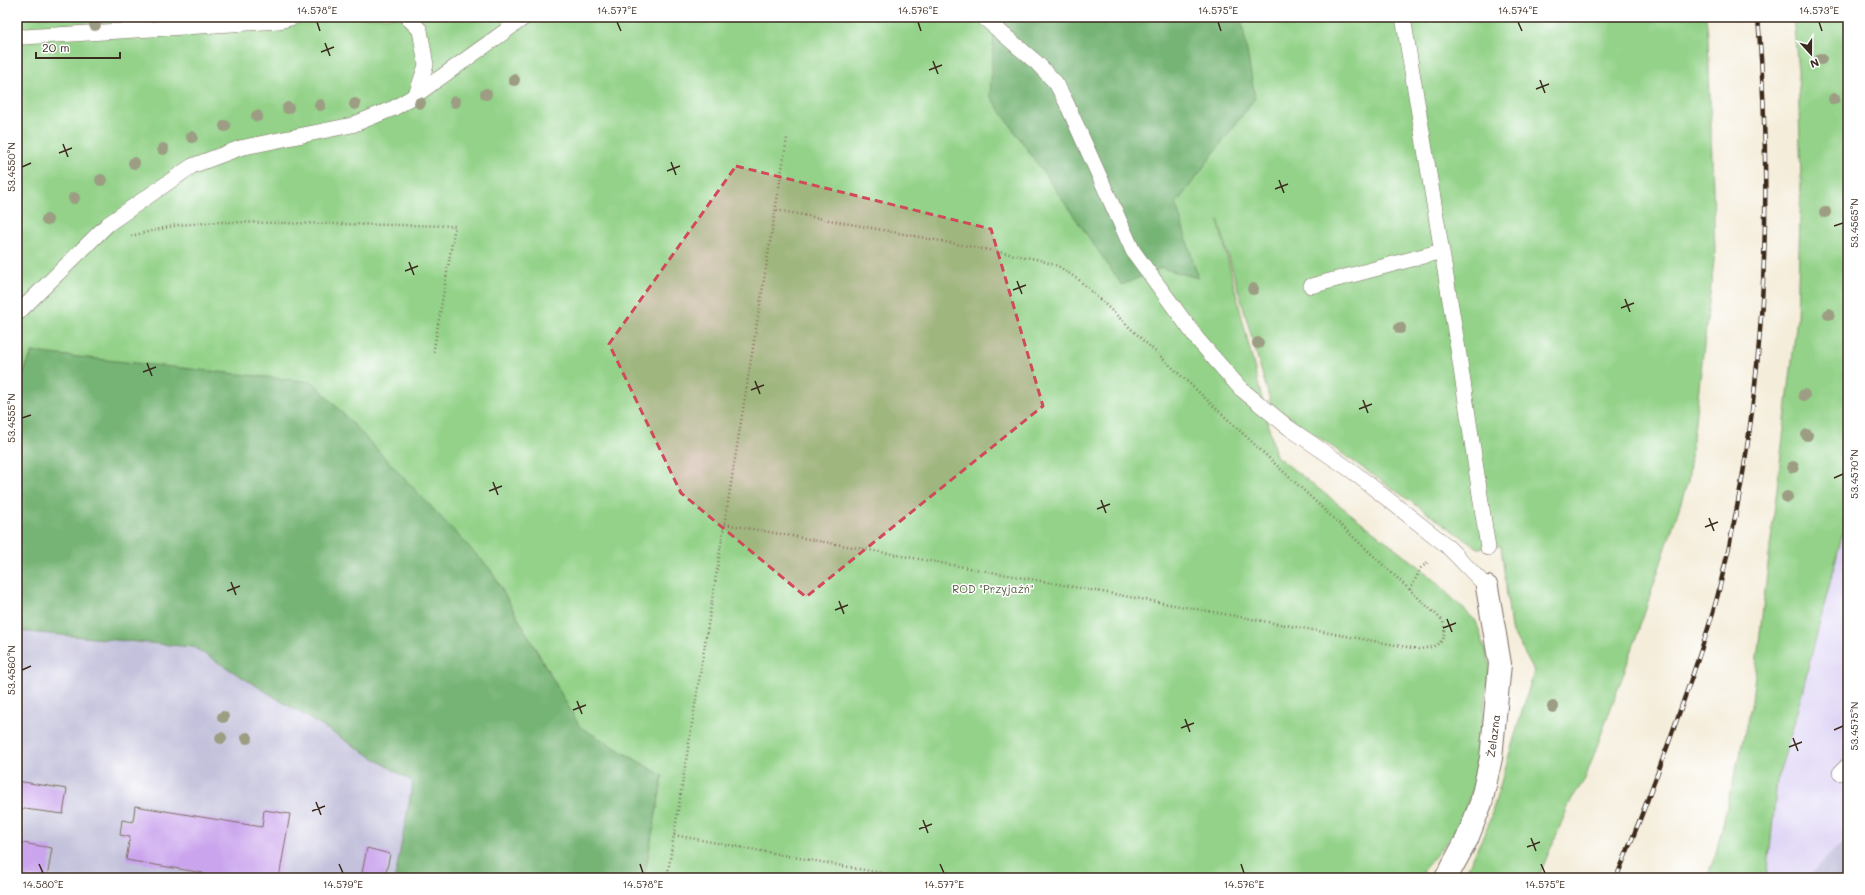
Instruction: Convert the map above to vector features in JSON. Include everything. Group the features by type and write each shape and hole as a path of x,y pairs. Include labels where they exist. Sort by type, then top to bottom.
{"street":[{"name":"Żelazna","path":"1446,878 1467,839 1481,803 1490,758 1500,664 1487,587"}],"lane":[{"path":"17,35 32,36 279,21 294,17"},
{"path":"407,17 420,30 426,65 416,95"},
{"path":"17,314 108,224 192,166 240,148 352,125 394,108 416,95 525,17"},
{"path":"983,17 1037,63 1056,83 1133,251 1198,340 1241,389 1289,428 1352,472 1446,544 1487,587"},
{"path":"1403,17 1442,251 1488,548"},
{"path":"1311,286 1442,251"}],"path":[{"path":"667,878 787,138"},
{"path":"725,524 1418,649 1432,648 1442,642 1446,632 1443,621 1079,280 1058,266 1036,259 776,210"},
{"path":"142,233 177,225 222,222 455,226 433,354"},
{"path":"1410,590 1421,568"},
{"path":"674,836 908,878"}],"highlighted area":[{"path":"736,166 991,229 1043,406 806,597 681,493 609,344"}],"shaded area":[{"path":"1848,512 1848,836 1806,878 1767,878 1777,780 1792,731"},
{"path":"17,631 193,647 413,782 395,878 17,878"},
{"path":"1848,836 1848,878 1806,878"}],"green space":[{"name":"ROD \"Przyjaźń\"","path":"17,17 1706,17 1708,35 1715,252 1688,481 1631,653 1585,779 1571,800 1538,878 1463,878 1488,826 1534,671 1511,629 1501,546 1478,548 1271,404 1218,220 1276,456 1421,568 1476,621 1490,663 1474,786 1458,828 1417,878 644,878 663,776 580,728 490,569 32,352 17,390"},
{"path":"995,17 1241,17 1255,98 1176,204 1198,278 1161,268 1122,285 990,96"},
{"path":"1793,17 1848,17 1848,512 1792,731 1777,780 1767,878 1707,878 1716,853 1752,701 1797,318 1801,182 1798,71"},
{"path":"32,352 313,382 490,569 580,727 663,776 644,878 395,878 413,782 193,647 17,631 17,390"}],"building":[{"path":"17,781 67,789 63,814 17,808"},
{"path":"135,806 262,827 264,810 290,814 279,878 202,878 203,873 126,860 130,837 120,835 122,820 133,822"},
{"path":"17,842 52,848 47,878 17,878"},
{"path":"367,848 390,854 385,878 361,878"}],"railway":[{"path":"1616,878 1658,772 1710,623 1734,524 1746,452 1756,380 1762,307 1765,234 1763,89 1758,17"}]}
